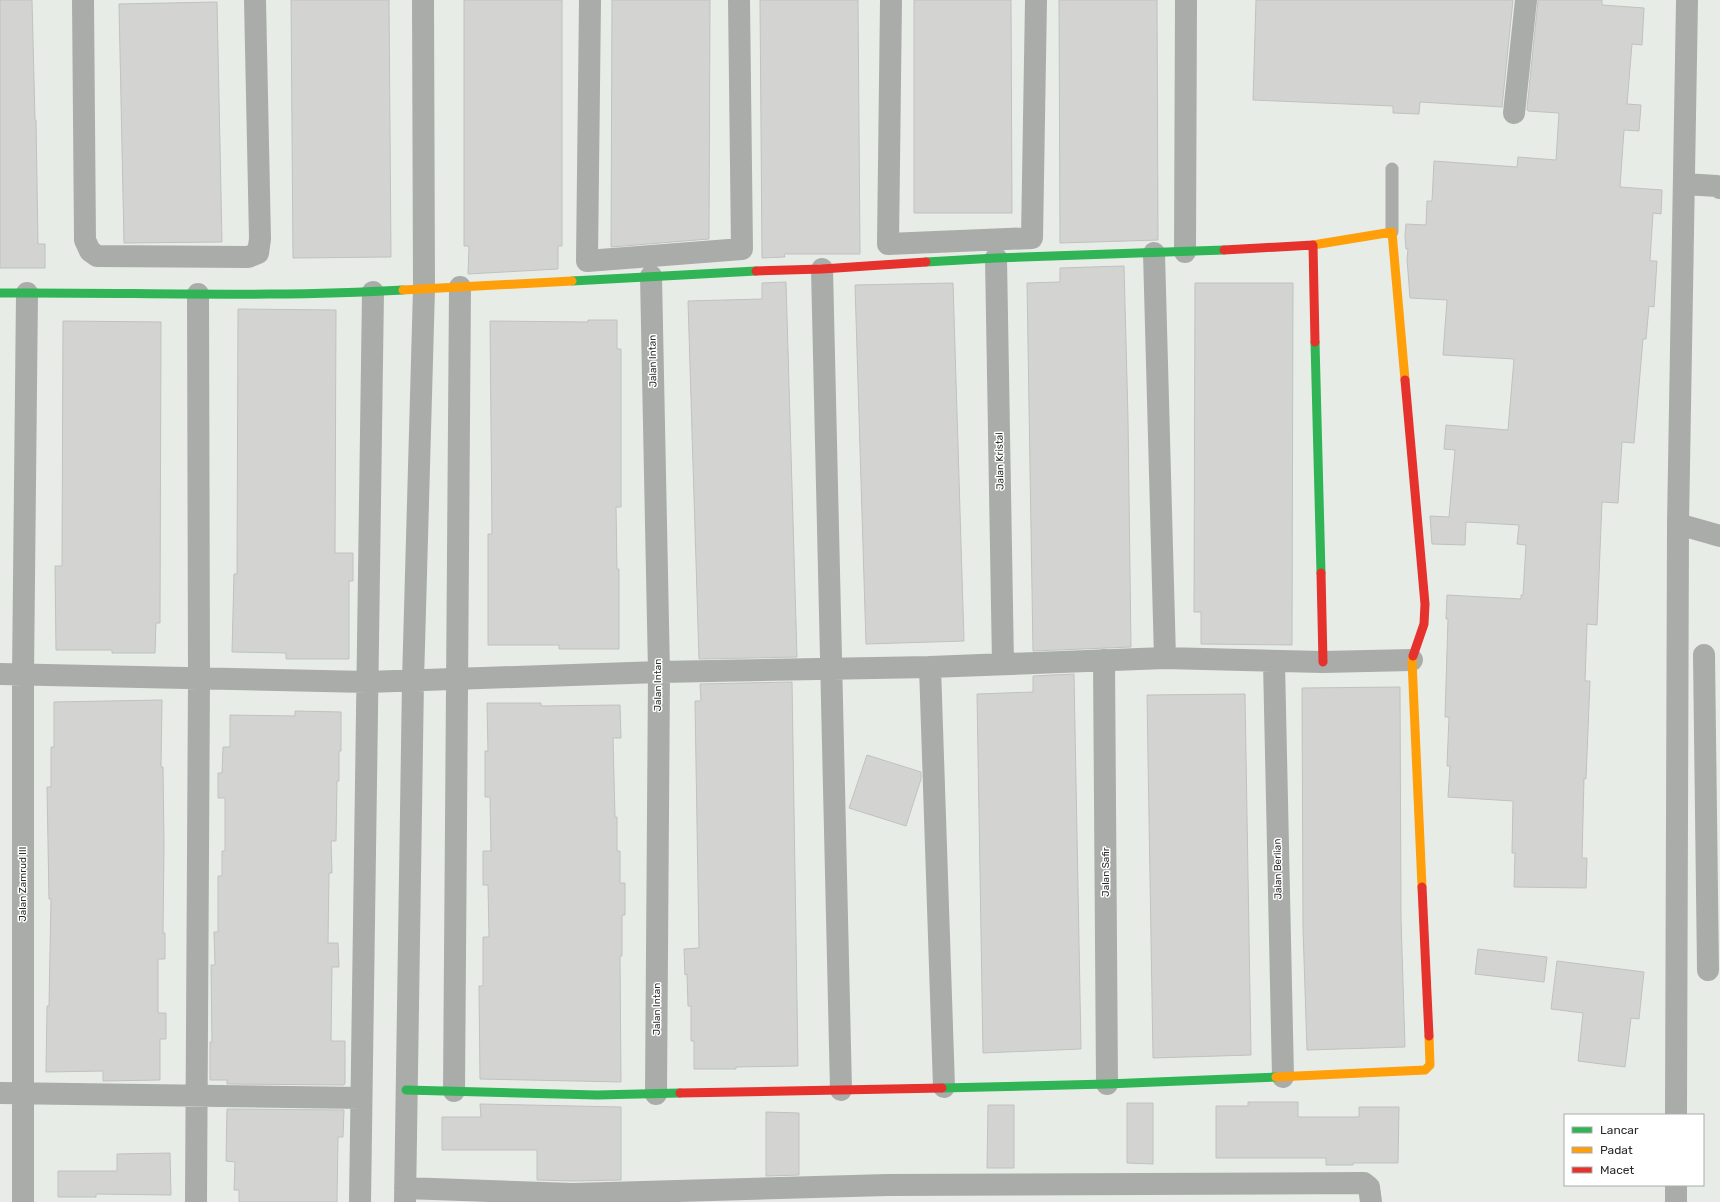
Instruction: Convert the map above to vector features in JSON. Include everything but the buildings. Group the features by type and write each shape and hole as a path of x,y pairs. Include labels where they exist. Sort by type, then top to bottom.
{"street":[{"path":"83,0 85,240 90,251 97,256 248,257 258,253 260,239 256,0"},
{"path":"424,0 424,289 413,681 405,1195 887,1193 1364,1183 1369,1187 1371,1202"},
{"path":"590,0 586,260 742,249 739,0"},
{"path":"891,0 888,244 1032,238 1036,0"},
{"path":"1185,252 1186,0"},
{"path":"1514,113 1526,0"},
{"path":"1676,1114 1678,524 1687,0"},
{"path":"1684,184 1717,186 1720,188"},
{"path":"0,293 90,292 198,294 372,292 744,271 822,269 996,258 1313,246 1392,232 1425,604 1424,624 1412,660 1430,1065 1425,1070 1107,1084 656,1094 597,1095 406,1090"},
{"path":"1313,246 1323,662"},
{"path":"1154,253 1165,658"},
{"name":"Jalan Kristal","path":"996,258 1003,664"},
{"path":"822,269 842,1090"},
{"name":"Jalan Intan","path":"651,276 658,672 656,1094"},
{"path":"454,1091 460,287"},
{"path":"360,1202 372,292"},
{"name":"Jalan Zamrud III","path":"23,1202 23,675 27,293"},
{"path":"196,1202 199,679 198,294"},
{"path":"1678,524 1720,536"},
{"path":"1678,657 1712,652 1708,970"},
{"path":"0,674 367,682 658,672 930,667 1165,658 1274,662 1412,660"},
{"name":"Jalan Safir","path":"1104,660 1107,1084"},
{"name":"Jalan Berlian","path":"1274,662 1283,1077"},
{"path":"930,667 944,1087"},
{"path":"0,1093 361,1098"},
{"path":"1676,1186 1676,1202"}],"lane":[{"path":"1392,169 1392,232"}],"traffic: fast":[{"path":"926,262 1224,250"},
{"path":"572,281 756,271"},
{"path":"0,293 302,294 403,290"},
{"path":"1315,342 1321,573"},
{"path":"942,1088 1107,1084 1276,1077"},
{"path":"406,1090 597,1095 680,1093"}],"traffic: slow":[{"path":"1313,245 1392,232 1405,380"},
{"path":"403,290 572,281"},
{"path":"1413,656 1422,887"},
{"path":"1276,1077 1425,1070 1430,1065 1429,1036"}],"traffic: jam":[{"path":"1224,250 1313,245 1315,342"},
{"path":"756,271 822,269 926,262"},
{"path":"1405,380 1425,604 1424,624 1413,656"},
{"path":"1321,573 1323,662"},
{"path":"1422,887 1429,1036"},
{"path":"680,1093 942,1088"}]}
